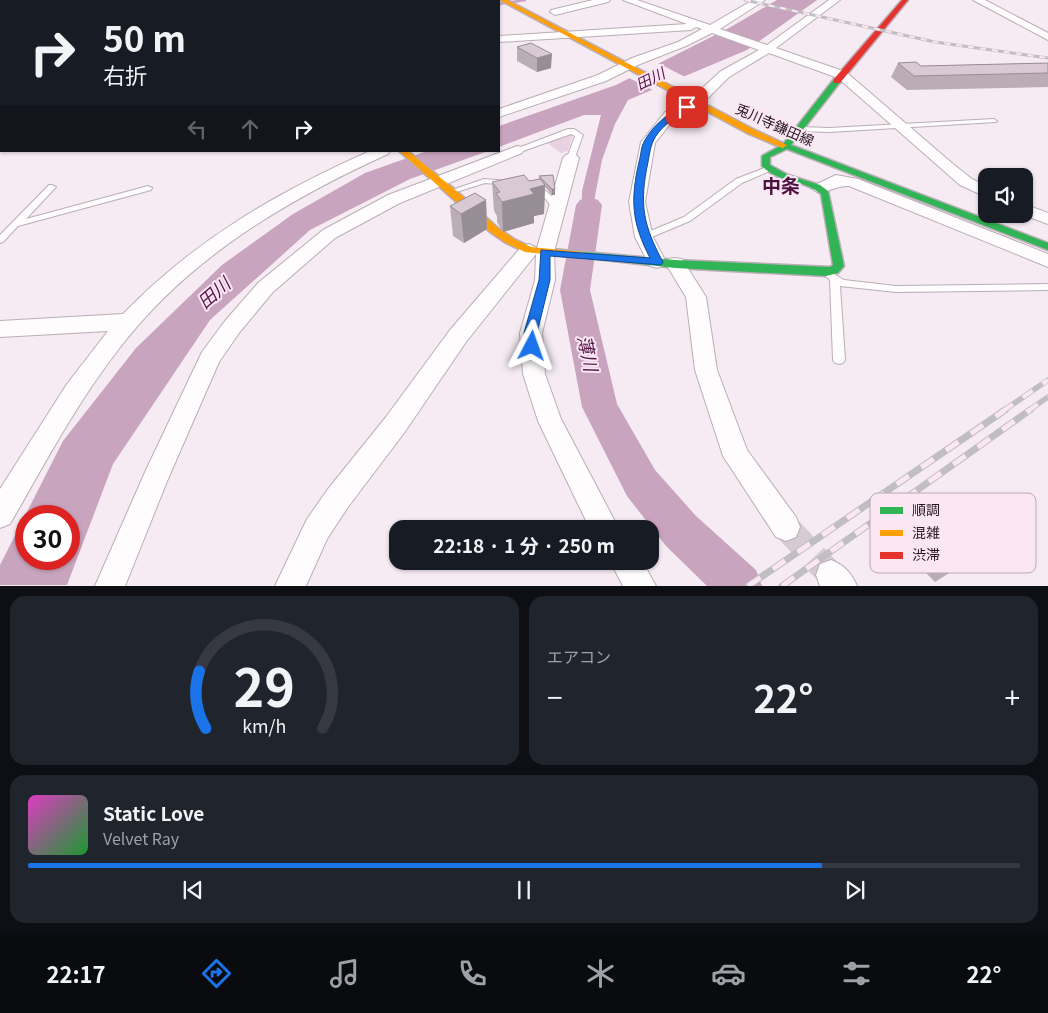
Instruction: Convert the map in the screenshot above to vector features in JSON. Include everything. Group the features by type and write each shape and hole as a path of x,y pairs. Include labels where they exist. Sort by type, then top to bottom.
{"street":[{"path":"555,12 605,0"},
{"path":"628,0 842,75 966,182 978,188"},
{"path":"500,113 577,88 682,44 760,0"},
{"path":"786,527 736,456 706,370 696,297 644,238 637,202 648,142 670,115 725,74 835,0"},
{"path":"404,152 462,200 501,237 514,245 543,252 830,275 839,266 825,193 821,188 787,178 770,169 766,166 766,156 788,142 801,129 842,75 904,0"},
{"path":"978,0 1048,37"},
{"name":"兎川寺鎌田線","path":"512,1 582,34 633,65"},
{"name":"兎川寺鎌田線","path":"512,1 566,35 633,65 838,168 978,212"},
{"path":"500,39 708,29"},
{"path":"110,586 193,392 210,358 232,327 276,277 329,234 394,199 442,184 517,150"},
{"path":"0,514 86,375 128,322 174,277 207,249 258,213 309,184 381,152"},
{"path":"571,158 558,210 543,252 545,280 530,333 534,374 550,421 600,520"},
{"path":"821,188 836,180 852,182 1048,261"},
{"path":"1033,213 1048,219"},
{"name":"兎川寺鎌田線","path":"1000,223 1048,247"},
{"path":"1013,223 1048,237"},
{"path":"290,586 316,529 395,425 458,336 543,252"},
{"path":"0,329 128,322"},
{"path":"630,570 640,586"}],"lane":[{"path":"801,129 829,130 994,121"},
{"path":"517,150 571,131 579,135 571,158"},
{"path":"644,238 686,219 739,181 770,169"},
{"path":"442,184 484,181 534,188 548,196 558,210"},
{"path":"0,240 52,186"},
{"path":"13,225 148,188"},
{"path":"830,275 842,283 896,289 1048,287"},
{"path":"830,275 840,360"}],"shaded area":[{"path":"573,134 568,151 561,153 547,143"}],"water":[{"name":"田川","path":"777,0 817,0 747,50 628,100 615,124 602,160 581,268 582,191 601,115 584,115 500,147 500,126 616,85 729,28"},
{"name":"田川","path":"424,152 485,152 410,179 310,230 210,320 113,464 80,551 80,505 30,505 63,441 136,348 222,265 293,214 365,173"},
{"path":"15,535 15,570 73,570 67,585 0,585 0,565"}],"pier":[{"path":"656,62 687,78 655,91 627,77"}],"building":[{"path":"531,43 552,54 537,58 517,47"},
{"path":"916,62 921,66 1048,63 1048,73 914,76 898,63"},
{"path":"524,175 529,181 540,179 545,185 530,189 534,194 502,202 496,193 500,192 492,182"},
{"path":"553,175 555,189 552,189 539,176"},
{"path":"475,193 486,200 461,214 450,206"}],"waterway":[{"path":"500,4 525,0"},
{"name":"薄川","path":"589,205 575,290 600,407 641,483 681,531 740,586"}],"tunnel":[{"path":"786,527 831,575"}],"railway":[{"path":"745,0 935,42 1048,58"},
{"path":"1003,411 1048,380"},
{"path":"1028,411 1048,397"},
{"path":"884,493 1005,410"},
{"path":"913,493 1030,410"},
{"path":"748,586 870,502"},
{"path":"782,586 870,524"}],"traffic: fast":[{"path":"583,255 675,264 826,272 834,270 839,266 825,193 812,185 788,178 771,170 766,166 766,156 785,147 837,81"},
{"path":"783,145 1048,247"}],"traffic: slow":[{"path":"503,0 750,131 783,145"},
{"path":"404,152 456,195 494,230 510,241 529,250 583,255"}],"traffic: jam":[{"path":"837,81 905,0"}],"district":[{"name":"中条","path":"781,184"}],"route":[{"path":"532,346 530,333 545,280 545,252 657,262 644,238 637,202 640,178 648,142 670,115 687,107"}]}
